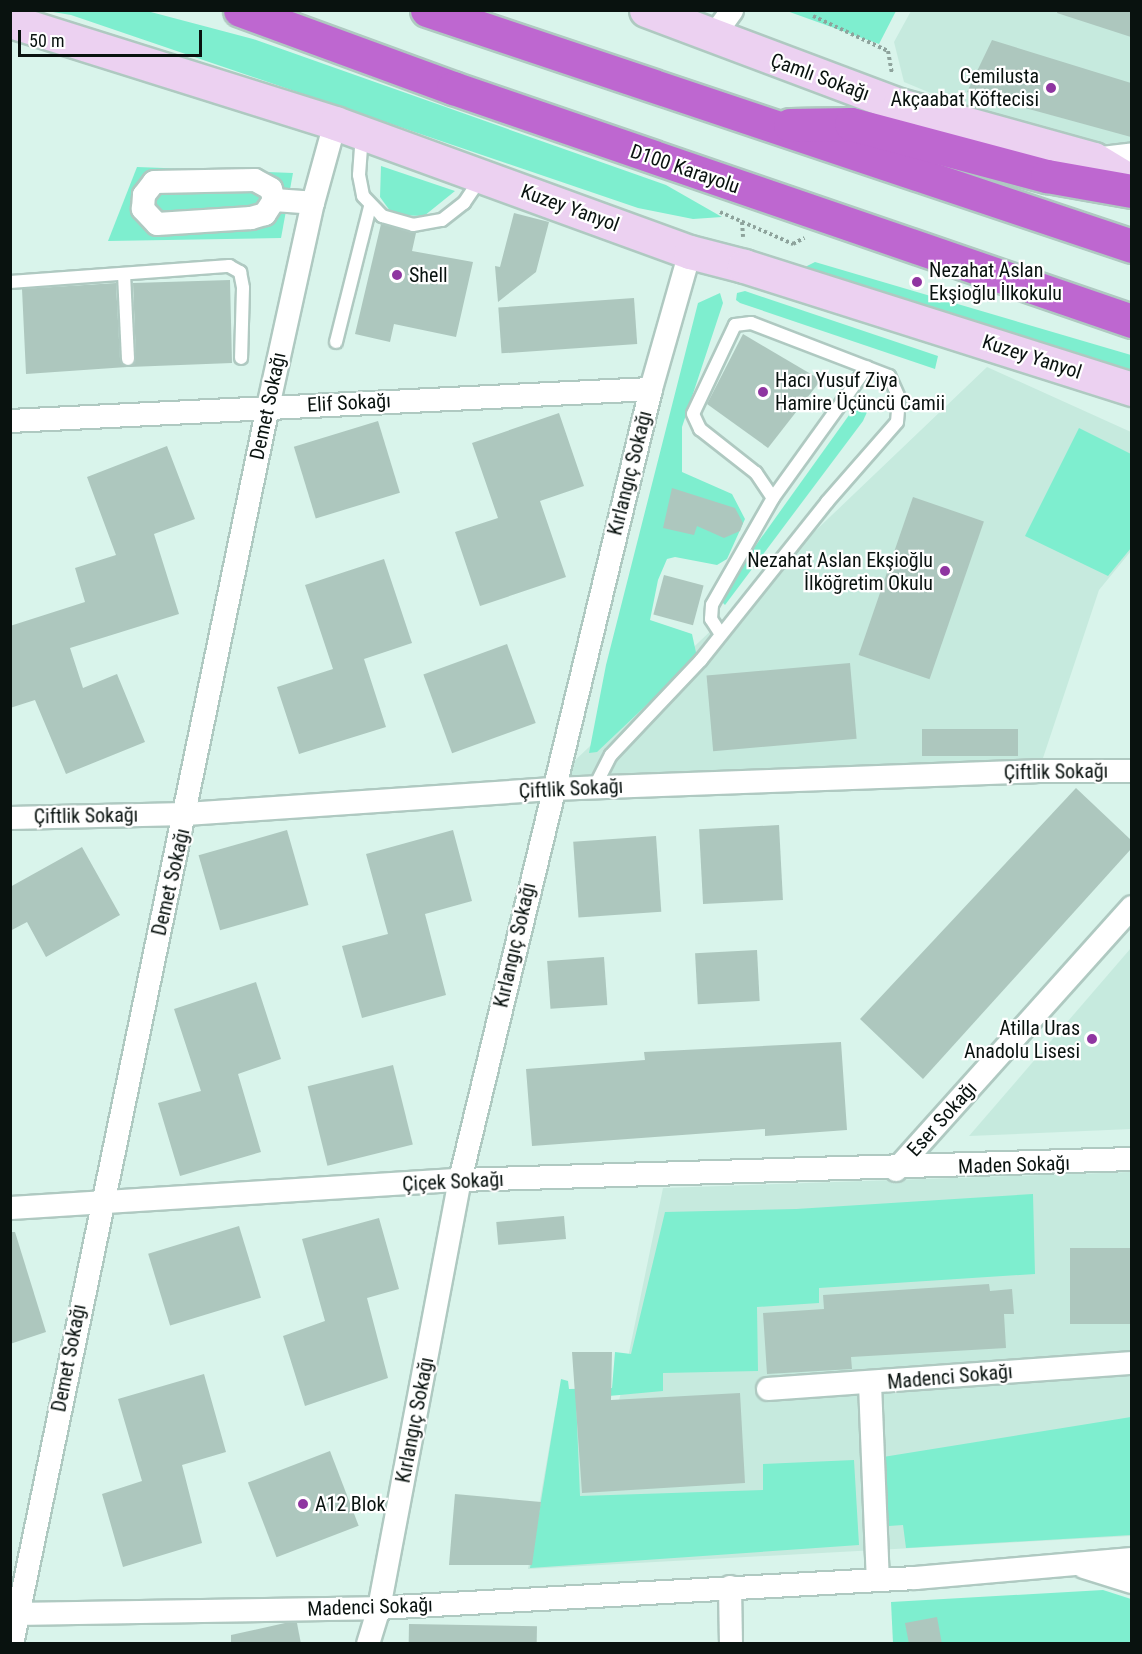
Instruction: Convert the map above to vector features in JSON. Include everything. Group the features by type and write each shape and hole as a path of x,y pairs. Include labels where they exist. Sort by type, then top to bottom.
{"highway":[{"name":"D100 Karayolu","path":"240,10 453,88 1131,321"},
{"path":"428,10 764,126 1131,246"},
{"path":"764,126 851,124 1047,176 1131,191"}],"main road":[{"name":"Çamlı Sokağı","path":"646,10 712,38 899,105 1094,159 1131,182"},
{"name":"Kuzey Yanyol","path":"10,21 348,128 690,252 744,266 1131,389"}],"street":[{"path":"712,38 732,10"},
{"name":"Demet Sokağı","path":"12,1644 14,1614 100,1202 186,814 268,407 313,203 348,128"},
{"path":"1094,159 1131,154"},
{"path":"255,180 271,189 274,200 265,214 251,218 157,224 143,209 144,195 154,182 255,180"},
{"path":"274,200 313,203"},
{"name":"Kırlangıç Sokağı","path":"368,1644 379,1608 460,1180 552,789 651,389 690,252"},
{"name":"Elif Sokağı","path":"10,421 651,389"},
{"name":"Çiftlik Sokağı","path":"10,818 186,814 552,789 1036,771 1131,771"},
{"name":"Eser Sokağı","path":"896,1170 1131,907"},
{"name":"Maden Sokağı","path":"896,1170 1131,1160"},
{"name":"Çiçek Sokağı","path":"10,1208 460,1180 896,1170"},
{"name":"Madenci Sokağı","path":"768,1389 870,1384 1131,1363"},
{"path":"870,1384 878,1579"},
{"path":"1080,1566 1131,1559"},
{"path":"1080,1566 1131,1572"},
{"path":"1080,1566 1131,1582"},
{"name":"Madenci Sokağı","path":"14,1614 379,1608 1080,1566"},
{"path":"730,1587 731,1644"}],"lane":[{"path":"336,342 370,207 359,175 348,128"},
{"path":"370,207 382,216 413,225 442,220 464,203 482,176"},
{"path":"10,282 229,266 240,272 241,358"},
{"path":"124,274 128,359"},
{"path":"594,788 611,755 701,660 720,633 897,422 899,398 889,376 751,323 735,325 693,414 700,429 756,473 773,498"},
{"path":"720,633 711,619 712,605 773,498 867,367"}],"path":[{"path":"813,16 888,51"}],"shaded area":[{"path":"911,11 1131,11 1131,157 1039,138 904,82 894,42"},
{"name":"Nezahat Aslan Ekşioğlu İlköğretim Okulu","path":"987,367 1131,432 1131,551 1099,590 1037,776 544,790"},
{"name":"Atilla Uras Anadolu Lisesi","path":"1131,948 1131,1129 969,1136"},
{"path":"1131,1172 1131,1536 528,1569 556,1408 618,1406 663,1188"}],"green space":[{"path":"784,10 896,10 896,11 879,44"},
{"path":"47,11 147,11 253,39 666,185 722,217 693,219 638,208 71,15"},
{"path":"381,166 455,191 424,216 393,215 380,197"},
{"path":"137,167 293,173 281,238 108,241"},
{"path":"815,262 1131,355 1131,371 801,269"},
{"path":"745,291 938,356 935,369 740,303 736,300 737,293"},
{"path":"720,293 723,303 682,427 682,472 732,494 745,519 727,559 717,565 675,557 667,559 658,580 650,620 692,634 697,657 597,752 589,753 606,665 698,303"},
{"path":"862,397 868,397 871,403 863,421 725,605 722,602 751,552"},
{"path":"1079,428 1131,454 1131,548 1108,576 1025,536"},
{"path":"1033,1194 1035,1274 819,1288 819,1303 757,1307 758,1371 663,1373 663,1391 576,1399 580,1496 763,1490 763,1464 854,1460 859,1545 530,1568 561,1379 568,1381 569,1389 612,1388 615,1352 631,1354 665,1212 796,1209"},
{"path":"1131,1417 1131,1535 906,1548 903,1525 889,1526 883,1457"},
{"path":"1103,1590 1131,1599 1131,1643 893,1643 891,1602"}],"building":[{"path":"1058,10 1131,10 1131,37 1057,13"},
{"name":"Cemilusta Akçaabat Köftecisi","path":"992,40 1131,83 1131,137 967,92"},
{"path":"514,213 549,222 536,272 498,302 495,266 500,267"},
{"path":"381,224 416,233 412,251 473,262 456,337 394,324 390,342 355,334"},
{"path":"230,280 232,363 129,367 136,359 133,283"},
{"path":"116,283 120,359 127,367 26,374 22,289"},
{"path":"634,298 637,344 502,353 498,307"},
{"name":"Hacı Yusuf Ziya Hamire Üçüncü Camii","path":"743,334 821,380 768,448 707,404"},
{"path":"559,413 584,486 540,501 566,577 480,606 455,532 498,518 472,443"},
{"path":"378,421 400,493 316,518 294,447"},
{"path":"167,446 195,519 154,534 179,614 70,648 83,688 117,674 145,742 66,774 35,700 10,708 10,626 85,602 75,568 116,555 87,477"},
{"path":"672,488 735,508 743,523 740,531 724,538 697,526 694,535 663,528"},
{"path":"913,497 984,521 930,679 859,655"},
{"path":"384,559 412,643 364,659 386,727 299,754 277,687 333,669 305,585"},
{"path":"664,575 704,586 693,625 653,615"},
{"path":"507,644 536,723 452,753 423,674"},
{"path":"850,663 857,739 713,751 707,676"},
{"path":"922,729 1018,729 1018,756 922,756"},
{"path":"1076,788 1131,840 1131,849 923,1079 860,1019"},
{"path":"779,825 783,900 703,904 699,829"},
{"path":"287,830 308,905 220,930 199,855"},
{"path":"453,830 472,901 425,914 446,995 362,1018 342,946 388,934 366,854"},
{"path":"656,836 661,912 579,918 573,842"},
{"path":"82,847 120,915 46,957 27,922 10,931 10,887"},
{"path":"757,950 760,1001 698,1004 695,953"},
{"path":"604,957 607,1005 550,1009 547,961"},
{"path":"256,982 281,1059 238,1074 261,1152 180,1176 158,1103 201,1091 174,1009"},
{"path":"841,1042 847,1130 765,1136 765,1129 532,1146 526,1069 645,1060 644,1052"},
{"path":"393,1065 413,1145 327,1166 308,1086"},
{"path":"564,1216 566,1239 498,1245 496,1222"},
{"path":"379,1218 399,1289 367,1298 388,1378 305,1406 283,1336 325,1321 302,1239"},
{"path":"239,1226 261,1298 170,1325 148,1254"},
{"path":"10,1232 15,1232 46,1332 10,1344"},
{"path":"1070,1248 1131,1248 1131,1324 1070,1324"},
{"path":"989,1284 990,1291 1012,1289 1014,1314 1004,1314 1006,1348 851,1357 852,1369 767,1374 763,1313 824,1309 823,1295"},
{"path":"572,1352 612,1352 611,1400 740,1393 745,1483 582,1493"},
{"path":"204,1374 226,1452 182,1465 202,1543 123,1567 102,1494 142,1481 118,1399"},
{"name":"A12 Blok","path":"330,1451 359,1526 277,1557 248,1483"},
{"path":"455,1494 541,1502 532,1565 449,1565"},
{"path":"937,1617 942,1644 909,1644 905,1623"},
{"path":"285,1623 297,1623 301,1644 231,1644 231,1635"},
{"path":"409,1624 537,1626 537,1644 409,1644"}],"place":[{"name":"Cemilusta Akçaabat Köftecisi","path":"1051,88"},
{"name":"Shell","path":"397,275"},
{"name":"Nezahat Aslan Ekşioğlu İlkokulu","path":"917,282"},
{"name":"Hacı Yusuf Ziya Hamire Üçüncü Camii","path":"763,392"},
{"name":"Nezahat Aslan Ekşioğlu İlköğretim Okulu","path":"945,571"},
{"name":"Atilla Uras Anadolu Lisesi","path":"1092,1039"},
{"name":"A12 Blok","path":"303,1504"}]}
